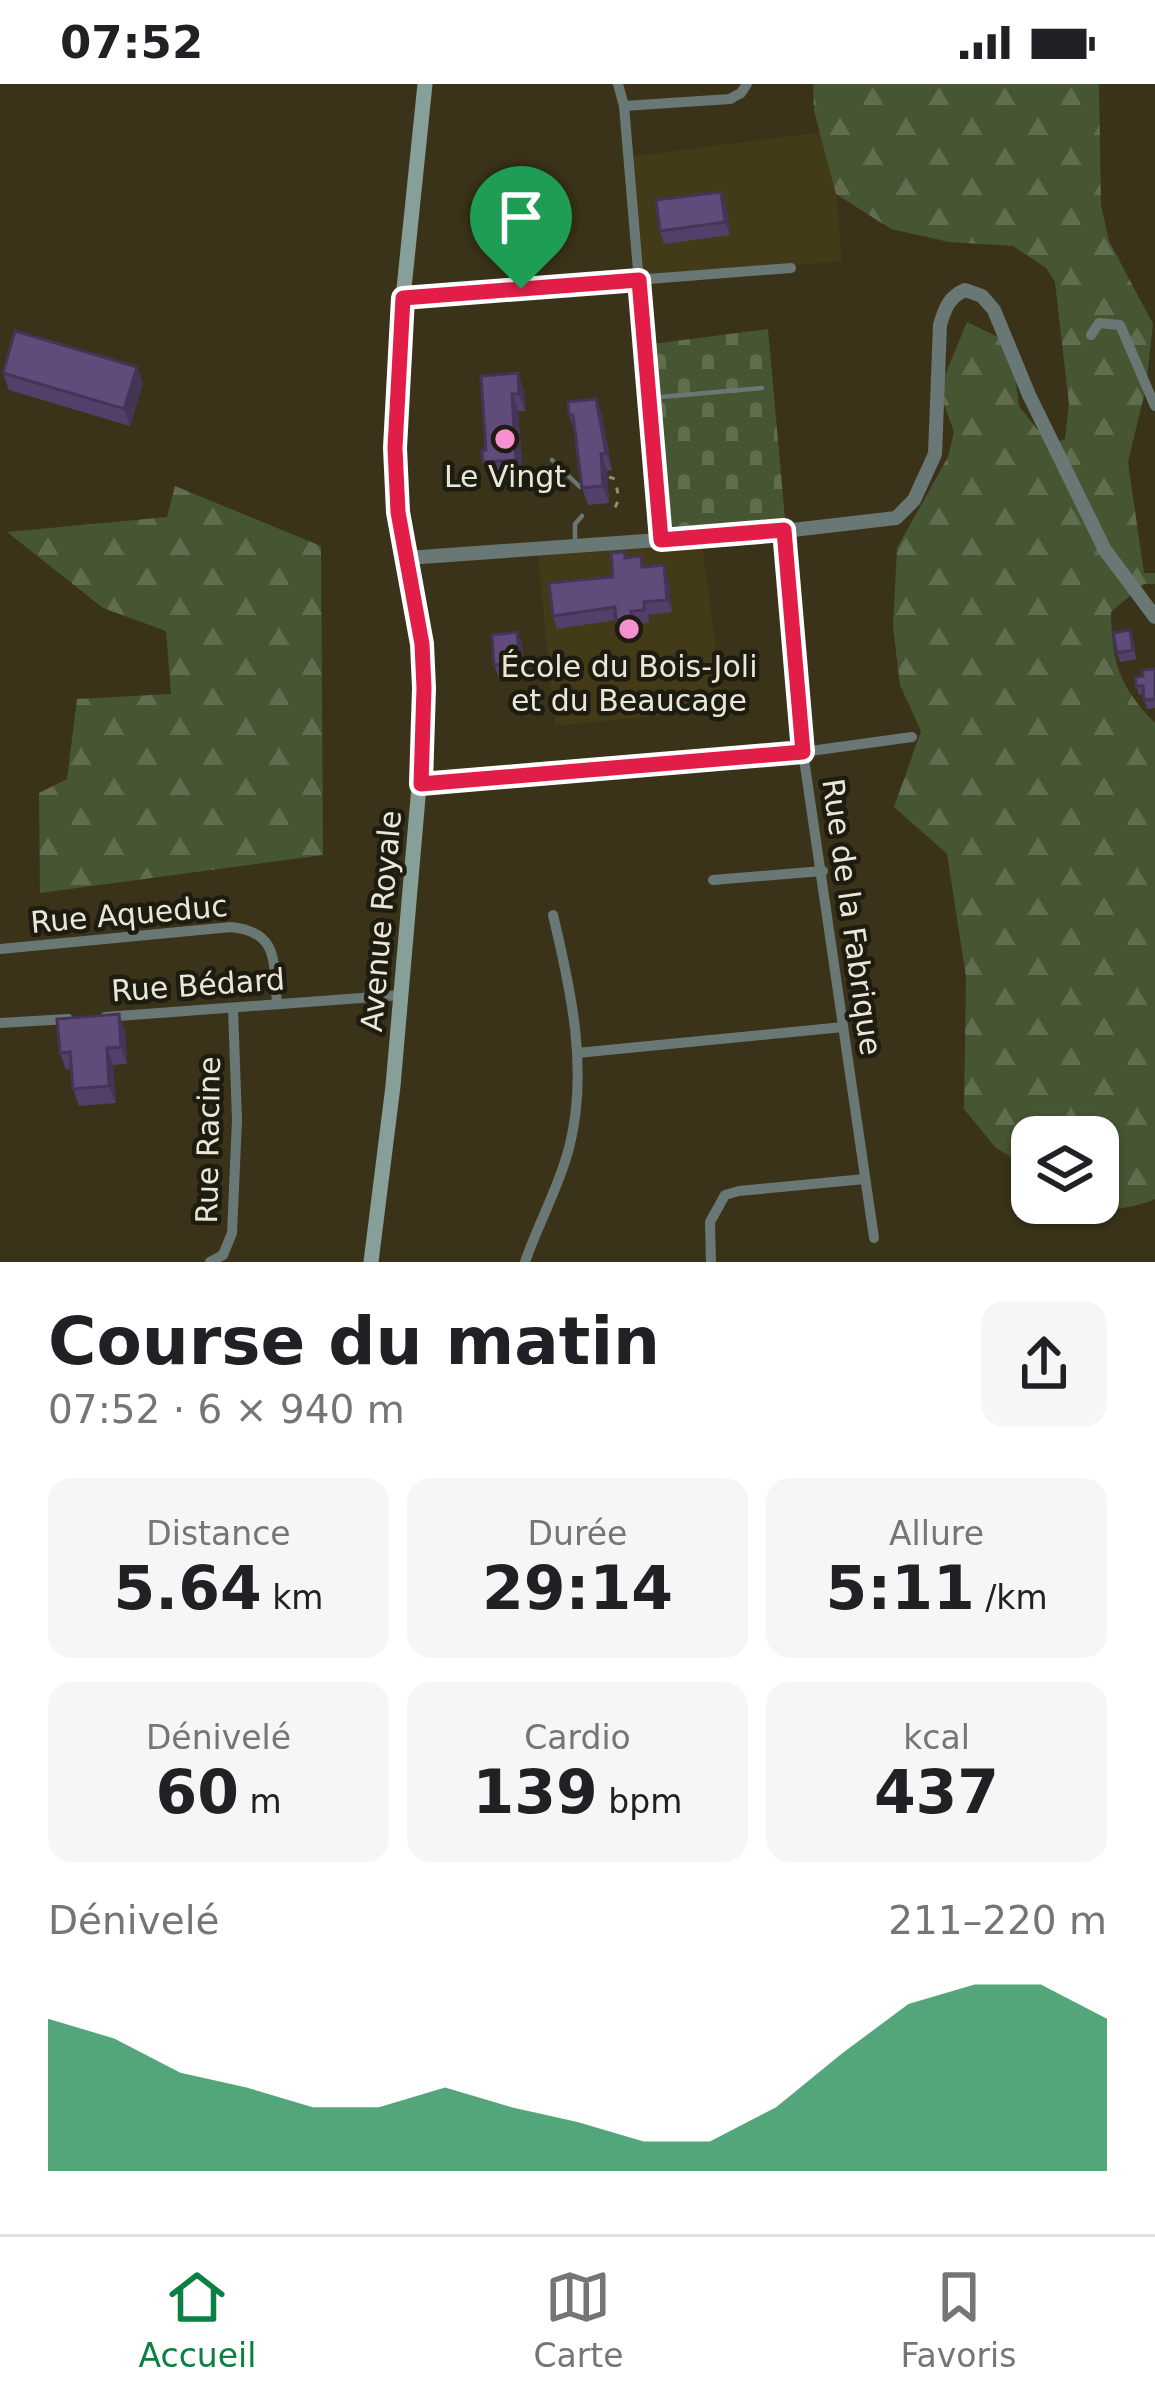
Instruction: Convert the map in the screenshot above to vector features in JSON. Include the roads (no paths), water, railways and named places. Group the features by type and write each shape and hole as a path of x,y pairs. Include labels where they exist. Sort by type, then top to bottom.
{"main road":[{"name":"Avenue Royale","path":"371,1262 421,784 424,688 398,512 395,448 403,298 425,84"}],"street":[{"path":"618,84 624,106 661,540"},
{"path":"624,106 730,98 747,84"},
{"path":"403,298 791,268"},
{"path":"407,558 896,518 914,500 935,454 940,325 954,295 965,290 982,296 994,310 1029,395 1105,550 1155,617"},
{"path":"1091,334 1099,323 1120,325 1155,406"},
{"name":"Rue de la Fabrique","path":"784,530 803,752 874,1238"},
{"path":"421,784 803,752 912,737"},
{"path":"713,880 824,871"},
{"path":"524,1262 570,1144 577,1095 577,1053 553,915"},
{"name":"Rue Aqueduc","path":"0,949 248,929 260,934 272,952 277,1003"},
{"name":"Rue Bédard","path":"96,1017 401,995"},
{"name":"Rue Racine","path":"210,1262 223,1255 232,1234 237,1120 233,1009"},
{"name":"Rue Bédard","path":"0,1023 74,1019"},
{"path":"577,1053 843,1027"},
{"path":"711,1262 710,1222 725,1196 865,1179"}],"lane":[{"path":"649,398 762,388"},
{"path":"552,460 580,487"},
{"path":"576,546 574,524 582,516"}],"place":[{"name":"Le Vingt","path":"505,439"},
{"name":"École du Bois-Joli et du Beaucage","path":"629,629"}]}
